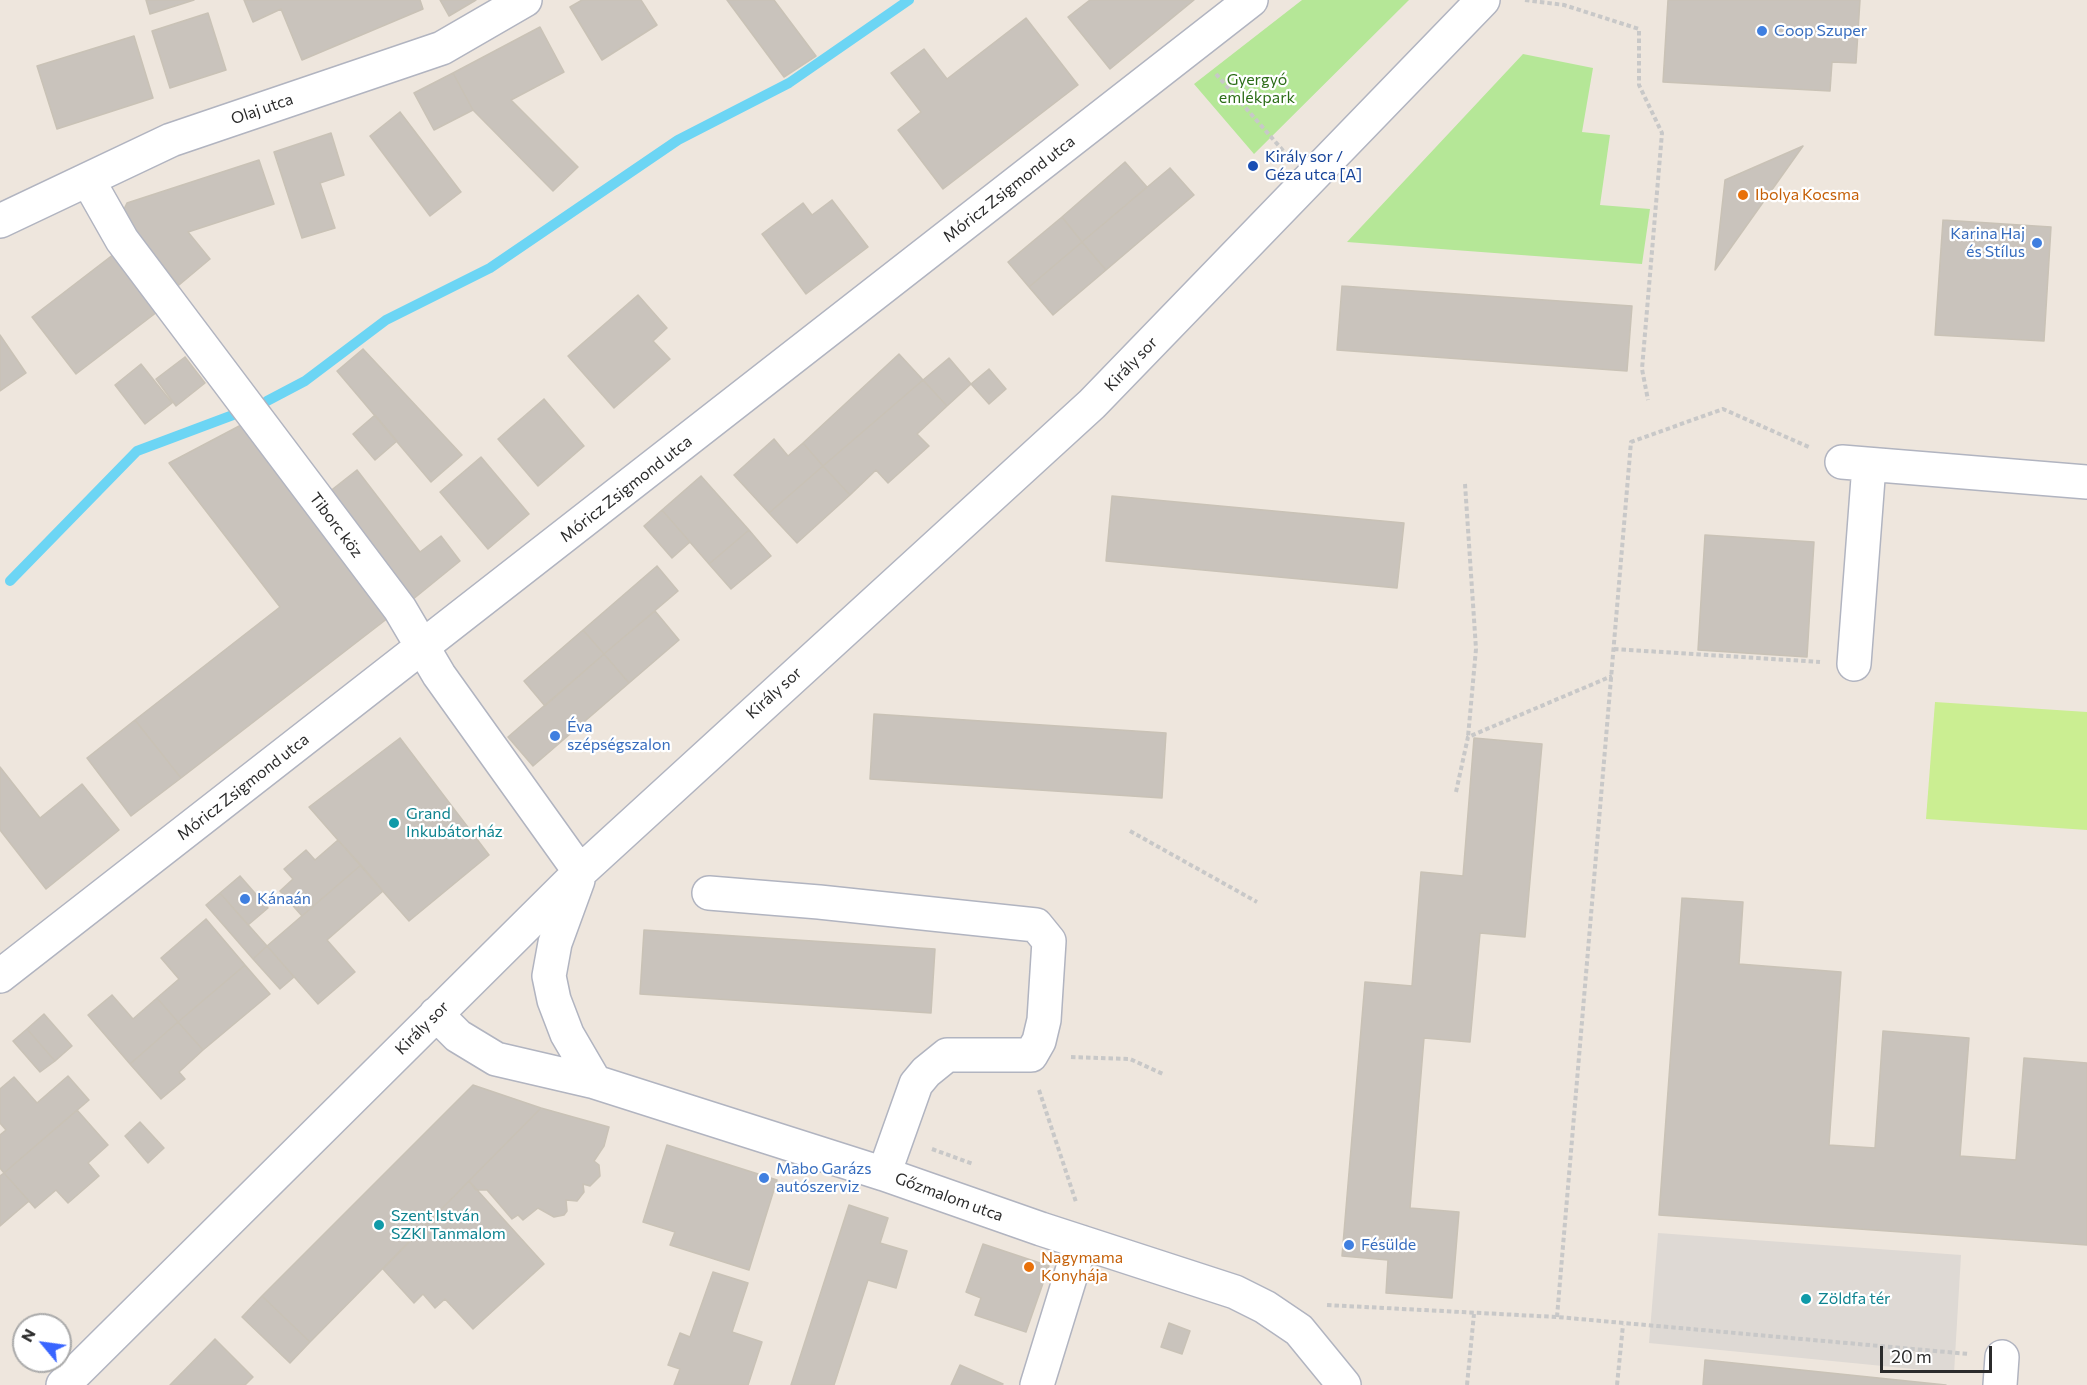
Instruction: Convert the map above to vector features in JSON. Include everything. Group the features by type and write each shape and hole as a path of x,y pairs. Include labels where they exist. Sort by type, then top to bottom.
{"street":[{"name":"Olaj utca","path":"0,221 171,140 442,48 525,0"},
{"name":"Móricz Zsigmond utca","path":"0,975 423,648 1251,0"},
{"name":"Király sor","path":"63,1385 580,872 1092,404 1483,0"},
{"name":"Tiborc köz","path":"88,180 122,240 400,609 439,675 580,872"},
{"path":"1854,664 1856,463 2087,482"},
{"path":"580,872 555,943 549,975 554,1000 567,1034 595,1082"},
{"path":"709,893 1036,925 1049,941 1044,1020 1039,1041 1031,1054 1011,1057 947,1055 926,1072 916,1084 884,1174"},
{"name":"Gőzmalom utca","path":"436,1014 458,1036 496,1059 595,1082 884,1174 1235,1292 1265,1307 1299,1330 1344,1385"},
{"path":"1037,1385 1081,1242"}],"path":[{"path":"1525,0 1564,5 1639,29 1639,85 1662,133 1642,369 1648,400"},
{"path":"1564,5 1569,0"},
{"path":"1192,46 1310,180"},
{"path":"1557,1317 1631,442 1723,409 1856,463"},
{"path":"1456,792 1467,738 1476,649 1465,484"},
{"path":"1614,649 1854,664"},
{"path":"1467,738 1612,676"},
{"path":"1130,831 1257,902"},
{"path":"1077,1203 1043,1108 1031,1054 1130,1059 1163,1074"},
{"path":"1319,1300 1328,1306 1557,1317 2001,1371"},
{"path":"1467,1385 1474,1314"},
{"path":"1617,1385 1623,1325"}],"green space":[{"name":"Gyergyó emlékpark","path":"1302,0 1409,0 1254,154 1194,84"},
{"path":"1523,54 1593,68 1582,132 1610,135 1600,205 1650,209 1642,264 1347,242"},
{"path":"1935,702 2087,712 2087,830 1926,819"}],"shaded area":[{"name":"Zöldfa tér","path":"1658,1233 1961,1255 1954,1373 1649,1343"}],"building":[{"path":"146,0 194,0 150,14"},
{"path":"244,0 420,0 423,9 302,60 281,9 253,22"},
{"path":"440,0 476,0 449,16"},
{"path":"582,0 641,0 657,25 602,60 570,7"},
{"path":"727,0 774,0 816,56 784,77"},
{"path":"1090,0 1194,0 1110,69 1068,17"},
{"name":"Coop Szuper","path":"1668,0 1860,0 1856,63 1832,62 1830,91 1663,82"},
{"path":"208,13 226,70 170,88 152,31"},
{"path":"1026,18 1078,85 943,189 898,130 921,112 891,73 924,49 947,79"},
{"path":"540,27 564,72 511,100 578,167 553,191 473,110 453,73"},
{"path":"134,36 153,98 57,129 37,66"},
{"path":"453,73 473,110 434,130 414,93"},
{"path":"400,112 461,192 430,216 370,136"},
{"path":"331,133 344,175 320,183 335,228 302,238 274,152"},
{"path":"1803,146 1715,270 1725,180"},
{"path":"259,160 274,204 188,232 210,259 179,285 121,215 127,203"},
{"path":"1125,162 1147,187 1082,242 1062,217"},
{"path":"1170,168 1194,195 1106,270 1082,242"},
{"path":"832,200 868,247 806,294 762,234 803,203 812,215"},
{"path":"1062,217 1082,242 1029,287 1008,262"},
{"path":"1943,220 2051,227 2044,341 1935,335"},
{"path":"1082,242 1106,270 1053,315 1029,287"},
{"path":"114,254 157,312 76,374 32,317"},
{"path":"1342,286 1632,306 1627,371 1337,350"},
{"path":"638,295 667,328 653,341 670,359 614,408 568,356"},
{"path":"0,335 26,373 0,391"},
{"path":"363,349 462,455 431,482 337,371"},
{"path":"899,354 923,380 823,466 803,443"},
{"path":"185,357 205,383 176,406 156,379"},
{"path":"949,358 971,384 947,406 923,380"},
{"path":"141,364 172,403 145,424 115,385"},
{"path":"989,369 1006,389 989,404 971,384"},
{"path":"923,380 947,406 917,434 929,446 888,483 876,470 850,495 823,466"},
{"path":"544,399 584,446 538,486 498,439"},
{"path":"375,415 397,441 375,460 353,434"},
{"path":"243,424 388,618 181,778 135,720 280,607 169,463"},
{"path":"774,439 788,456 803,443 823,466 769,513 734,475"},
{"path":"481,457 529,514 488,549 440,492"},
{"path":"823,466 850,495 797,543 769,513"},
{"path":"357,470 420,552 441,536 460,561 412,600 329,492"},
{"path":"701,476 749,530 709,564 662,510"},
{"path":"1112,496 1404,523 1397,588 1106,561"},
{"path":"662,510 690,542 672,558 644,526"},
{"path":"749,530 771,556 731,589 709,564"},
{"path":"1705,535 1814,542 1807,657 1698,650"},
{"path":"657,566 678,591 604,654 583,630"},
{"path":"655,611 679,640 629,683 604,654"},
{"path":"583,630 604,654 545,706 524,681"},
{"path":"604,654 629,683 533,766 508,737"},
{"path":"874,714 1166,733 1162,798 870,779"},
{"path":"135,720 181,778 131,816 87,758"},
{"name":"Grand Inkubátorház","path":"400,738 489,855 409,921 309,807"},
{"path":"1474,738 1542,744 1525,937 1480,933 1470,1042 1424,1038 1410,1208 1459,1212 1452,1298 1386,1293 1388,1260 1342,1256 1365,982 1412,986 1421,872 1463,876"},
{"path":"0,767 40,818 82,784 119,830 46,889 0,830"},
{"path":"338,840 361,865 302,916 280,891 293,879 284,869 306,850 315,860"},
{"path":"361,865 383,891 327,940 355,972 318,1004 267,946"},
{"path":"240,876 268,908 248,925 220,893"},
{"path":"220,893 267,946 253,959 206,905"},
{"path":"1682,898 1743,902 1739,964 1841,972 1829,1145 1875,1148 1883,1031 1969,1038 1960,1156 2016,1160 2024,1058 2087,1063 2087,1245 1659,1215"},
{"path":"206,919 245,965 178,1022 157,998 179,979 161,958"},
{"path":"644,930 935,949 931,1013 640,994"},
{"path":"267,946 294,977 280,989 253,959"},
{"path":"245,965 270,994 203,1050 178,1022"},
{"path":"112,995 133,1019 157,998 178,1022 130,1064 88,1015"},
{"path":"44,1014 72,1046 55,1061 27,1029"},
{"path":"178,1022 203,1050 179,1072 185,1079 161,1099 130,1064"},
{"path":"27,1029 55,1061 40,1072 13,1041"},
{"path":"68,1076 89,1100 4,1173 0,1168 0,1135 6,1130 0,1123 0,1089 14,1077 37,1103"},
{"name":"Szent István SZKI Tanmalom","path":"473,1085 541,1108 310,1342 262,1296"},
{"path":"541,1108 609,1127 604,1146 594,1161 599,1165 600,1176 590,1186 583,1184 584,1192 577,1201 566,1200 567,1211 564,1215 554,1217 538,1208 523,1220 518,1215 512,1219 487,1190 476,1190 469,1181"},
{"path":"77,1110 108,1145 88,1163 99,1176 68,1203 56,1190 35,1208 4,1173"},
{"path":"140,1122 164,1148 148,1163 125,1136"},
{"path":"667,1145 777,1180 749,1270 670,1245 675,1232 643,1222"},
{"path":"4,1173 29,1201 0,1226 0,1176"},
{"path":"469,1181 544,1264 473,1329 445,1299 435,1308 423,1294 414,1303 383,1269"},
{"path":"849,1205 888,1218 880,1243 907,1251 896,1288 868,1280 834,1385 791,1385"},
{"path":"983,1244 1049,1266 1026,1332 975,1315 981,1298 966,1292"},
{"path":"713,1272 748,1283 732,1332 762,1342 748,1385 674,1385 680,1369 668,1365 680,1333 690,1337"},
{"path":"262,1296 310,1342 290,1363 242,1317"},
{"path":"1169,1323 1190,1331 1182,1354 1161,1347"},
{"path":"215,1339 253,1377 245,1385 170,1385"},
{"path":"1705,1360 1946,1385 1703,1385"},
{"path":"960,1365 1003,1384 951,1385"}],"waterway":[{"path":"267,401 305,381 386,320 490,268 678,140 789,83 909,0"},
{"path":"10,581 137,451 233,415"}],"place":[{"name":"Coop Szuper","path":"1762,31"},
{"name":"Király sor / Géza utca [A]","path":"1253,166"},
{"name":"Ibolya Kocsma","path":"1743,195"},
{"name":"Karina Haj és Stílus","path":"2037,243"},
{"name":"Éva szépségszalon","path":"555,736"},
{"name":"Grand Inkubátorház","path":"394,823"},
{"name":"Kánaán","path":"245,899"},
{"name":"Mabo Garázs autószerviz","path":"764,1178"},
{"name":"Szent István SZKI Tanmalom","path":"379,1225"},
{"name":"Fésülde","path":"1349,1245"},
{"name":"Nagymama Konyhája","path":"1029,1267"},
{"name":"Zöldfa tér","path":"1806,1299"}]}
